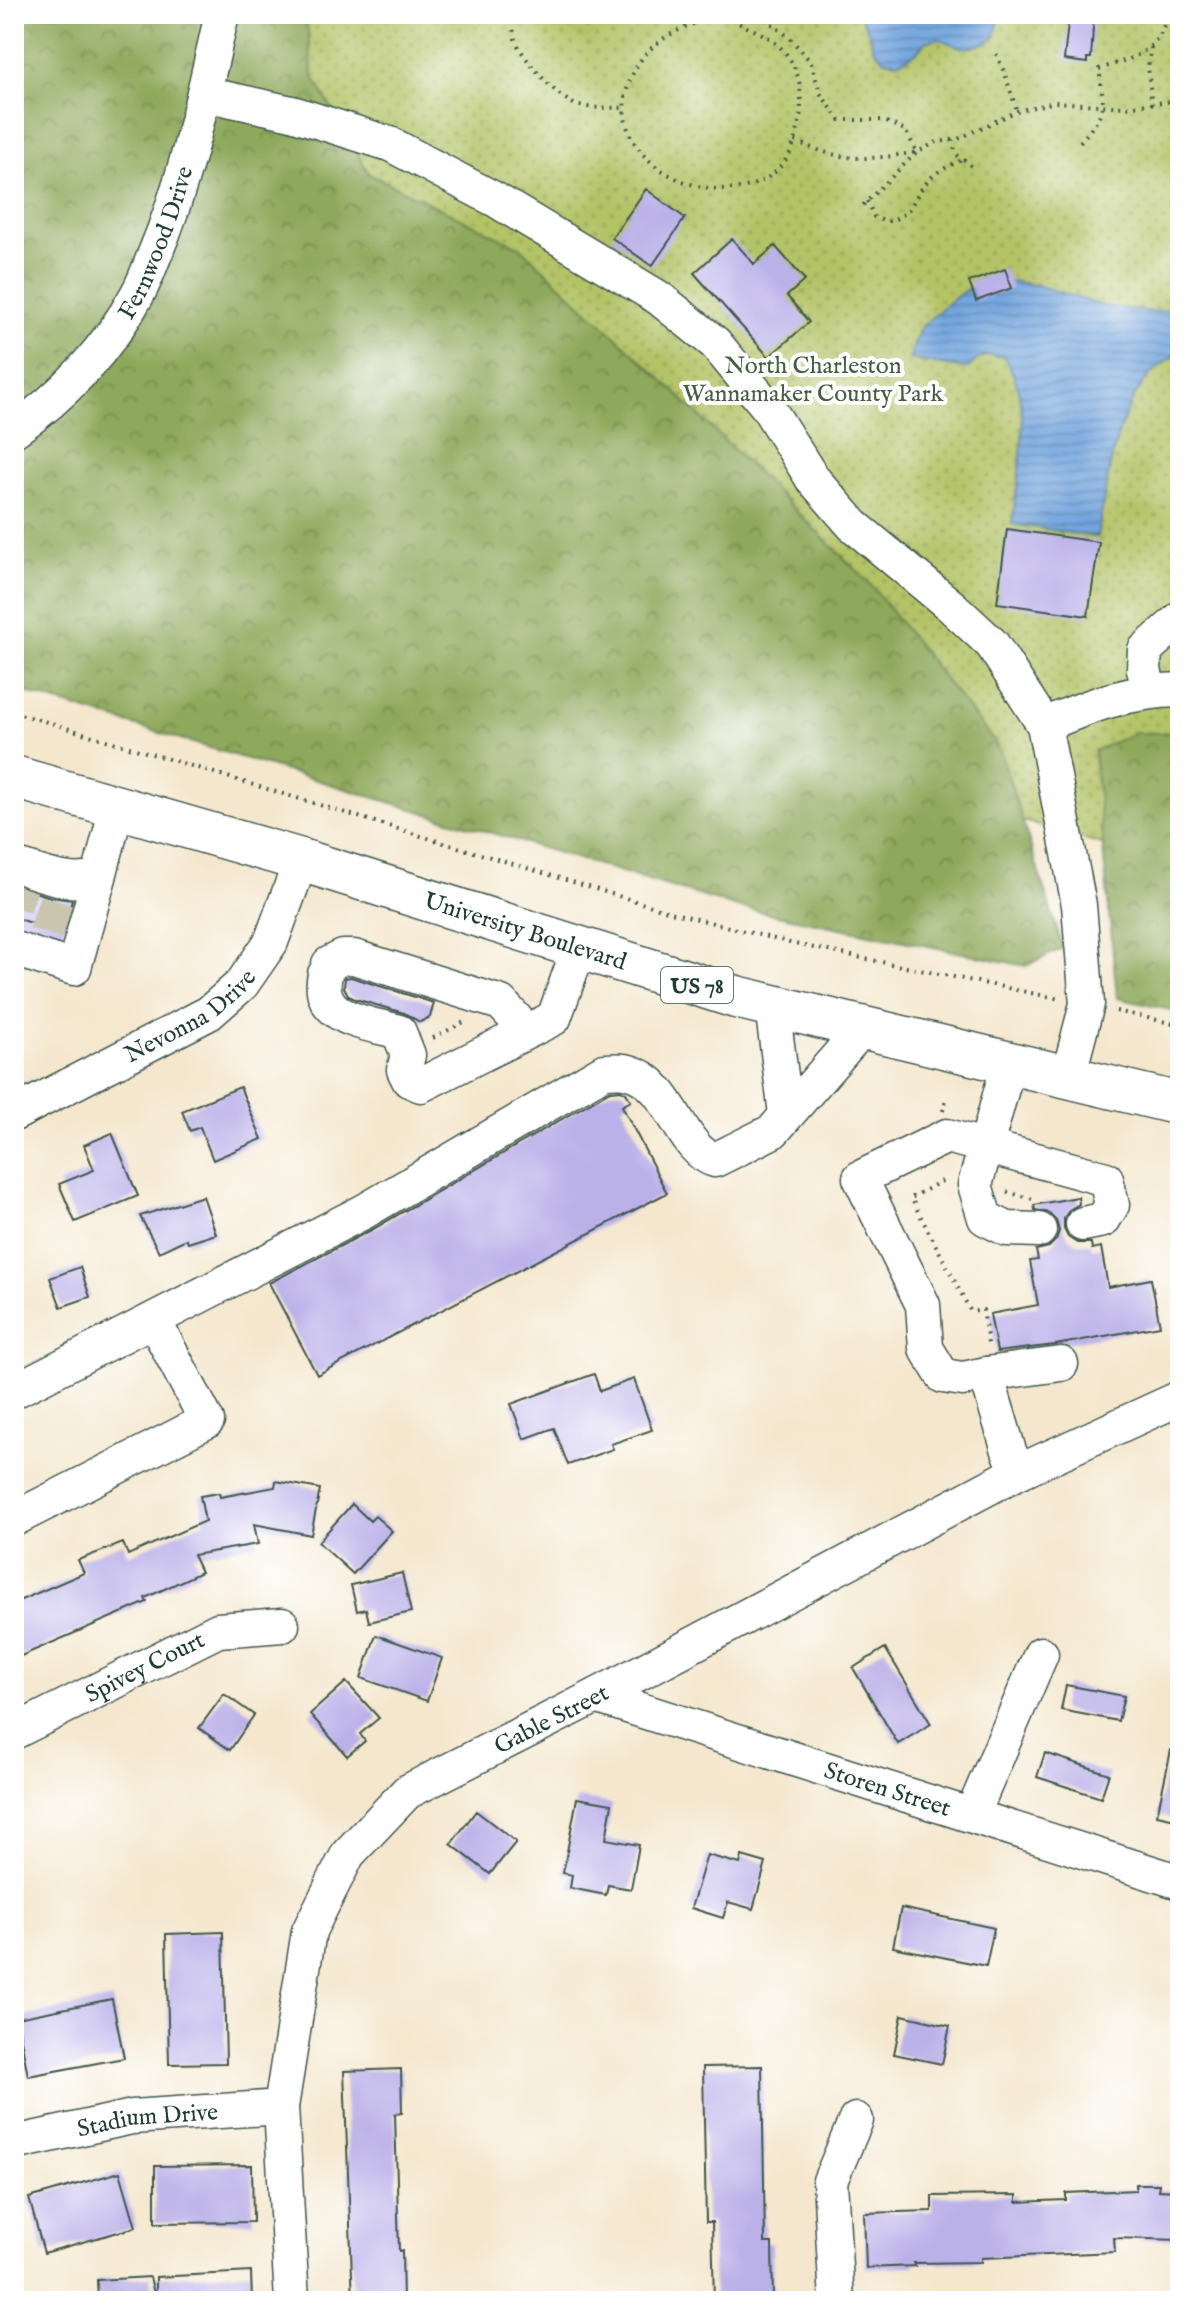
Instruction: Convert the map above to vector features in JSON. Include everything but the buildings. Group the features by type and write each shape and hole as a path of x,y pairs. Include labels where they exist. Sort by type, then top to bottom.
{"main road":[{"name":"University Boulevard","path":"14,777 301,860 772,1006 1180,1104"}],"street":[{"name":"Fernwood Drive","path":"14,430 76,377 111,336 138,294 168,224 204,94 222,14"},
{"path":"204,94 292,113 390,144 496,200 659,298 715,343 767,406 812,478 853,525 992,644 1044,725 1079,905 1087,1004 1068,1077"},
{"path":"1164,690 1144,669 1145,650 1180,619"},
{"path":"1044,725 1094,704 1164,690"},
{"path":"33,946 74,968 117,807"},
{"name":"Nevonna Drive","path":"14,1114 209,1013 242,984 271,942 301,860"},
{"path":"20,873 60,888 71,881 88,881 99,877"},
{"path":"527,1031 501,1003 354,957 343,957 327,969 323,985 329,1005 337,1013 399,1032 408,1055 404,1070 409,1080 421,1085 554,1018 579,948"},
{"path":"772,1006 786,1114"},
{"path":"14,1391 365,1211 604,1071 627,1071 649,1080 695,1145 705,1157 715,1160 773,1131 862,1029"},
{"path":"1009,1063 975,1185 985,1218 1007,1229 1039,1230"},
{"path":"1061,1364 963,1379 943,1376 926,1348 923,1305 860,1178 947,1136 1106,1179 1112,1205 1103,1220 1083,1224"},
{"path":"14,1519 207,1421 154,1321"},
{"path":"989,1373 1009,1451 1018,1472"},
{"name":"Gable Street","path":"292,2301 281,2107 309,1931 348,1854 407,1792 596,1696 1018,1472 1180,1398"},
{"name":"Spivey Court","path":"14,1732 218,1630 282,1625"},
{"path":"972,1815 1041,1654"},
{"name":"Storen Street","path":"596,1696 1180,1882"},
{"name":"Stadium Drive","path":"14,2143 132,2117 281,2107"},
{"path":"837,2301 830,2181 856,2120"}],"path":[{"path":"514,14 512,24 516,43 550,88 564,101 580,106 625,108"},
{"path":"715,14 671,32 644,56 632,72 625,108 626,127 649,161 670,177 723,191 766,180 779,169 792,150 799,130 800,88 795,67 779,46 727,14"},
{"path":"759,14 789,37 811,62 820,93 840,120 882,120 905,130 917,152"},
{"path":"1080,142 1097,123 1104,105 1099,69 1138,56 1159,39 1167,14"},
{"path":"1151,45 1148,67 1152,105"},
{"path":"996,54 1007,75 1017,111"},
{"path":"795,141 848,159 889,157 958,139 1017,111 1055,102 1126,107 1180,100"},
{"path":"952,140 956,154 974,168"},
{"path":"917,152 865,203 874,217 887,222 904,217 929,179 962,160"},
{"path":"14,712 671,912 790,943 1180,1025"},
{"path":"942,1181 911,1198 971,1312 983,1310 989,1373"}],"green space":[{"path":"14,14 306,14 313,76 369,174 520,247 671,388 869,583 999,748 1063,948 1026,966 738,907 14,689"},
{"name":"North Charleston Wannamaker County Park","path":"51,14 1180,14 1180,867 14,526"},
{"path":"1135,733 1180,733 1180,1012 1117,998 1094,751"}],"water":[{"path":"859,14 998,14 999,21 994,38 978,46 960,47 938,38 926,42 913,55 899,62 885,60 873,48"},
{"path":"1010,281 1036,285 1107,307 1153,312 1180,308 1180,354 1158,367 1141,386 1128,408 1111,460 1097,537 1012,524 1021,460 1022,417 1014,376 1004,357 984,356 968,368 909,359 920,328 948,303 966,290"}],"tunnel":[{"path":"14,907 21,886"},
{"path":"46,933 57,898"}]}
